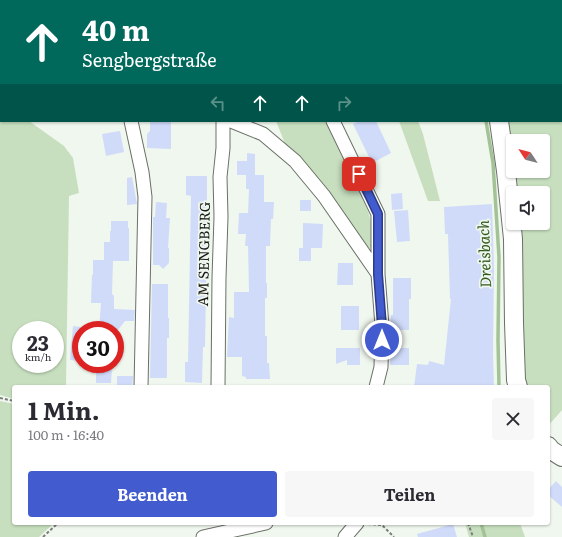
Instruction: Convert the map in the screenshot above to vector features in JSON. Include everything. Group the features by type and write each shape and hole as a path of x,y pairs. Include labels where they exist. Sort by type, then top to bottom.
{"main road":[{"path":"499,122 512,228 514,323 517,385"},
{"path":"550,448 562,457"}],"street":[{"path":"131,122 142,172 145,197 141,385"},
{"name":"AM SENGBERG","path":"218,385 220,177 223,148 223,122"},
{"path":"233,122 263,134 295,161 324,196 378,274"},
{"path":"333,122 378,214 378,274 382,326 381,368 377,385"},
{"path":"203,537 257,525"},
{"path":"345,537 359,525"}],"path":[{"path":"0,398 12,401"},
{"path":"43,537 56,525"},
{"path":"382,525 394,537"},
{"path":"469,525 473,537"}],"green space":[{"path":"0,122 30,122 64,146 73,158 79,193 69,196 66,385 12,385 12,398 0,395"},
{"path":"276,122 325,122 368,211 373,229 372,250 366,245 327,190 292,149 286,146"},
{"path":"399,122 418,122 423,134 440,201 428,201"},
{"path":"507,122 562,122 562,410 550,424 550,385 525,385 520,230 550,230 550,186 515,186 515,178 550,178 550,134 509,134"},
{"path":"0,401 12,404 12,525 52,525 39,537 0,537"},
{"path":"466,525 521,525 525,537 469,537"}],"building":[{"path":"150,122 171,122 171,149 147,148 147,134 150,131"},
{"path":"357,122 376,122 391,153 372,163 353,124"},
{"path":"120,131 124,152 106,156 102,134"},
{"path":"247,153 255,154 255,175 264,175 264,202 274,202 273,219 271,219 270,246 266,246 267,298 265,298 265,336 267,336 267,363 269,363 270,379 246,379 246,377 242,376 242,357 227,357 229,317 234,318 234,292 249,292 248,246 245,246 246,234 238,234 239,213 248,213 249,189 246,189 246,175 237,175 237,161 247,161"},
{"path":"186,176 207,176 205,347 203,347 202,383 185,382 185,362 188,362 191,196 186,195"},
{"path":"132,177 137,204 127,205 127,178"},
{"path":"402,193 403,209 392,210 391,194"},
{"path":"300,200 311,200 311,211 300,211"},
{"path":"156,202 167,203 166,218 170,218 168,248 169,263 163,269 159,265 153,265 153,217 155,217"},
{"path":"492,204 494,269 494,385 414,385 417,364 428,365 429,361 444,365 451,299 448,234 445,234 444,207"},
{"path":"408,210 410,241 397,242 394,211"},
{"path":"111,221 128,221 129,261 113,261 112,294 114,296 114,309 135,310 134,321 124,322 124,321 100,321 101,303 91,303 93,260 104,260 104,242 110,242"},
{"path":"303,223 323,224 322,248 303,248"},
{"path":"299,248 311,248 311,261 299,261"},
{"path":"338,263 353,263 353,285 337,285"},
{"path":"393,278 411,278 409,330 390,330 391,315 393,315"},
{"path":"152,284 168,284 169,338 167,338 167,378 150,378"},
{"path":"341,306 359,306 359,330 341,330"},
{"path":"72,337 72,360 70,360"},
{"path":"336,348 360,348 360,365 347,365 347,360 336,364"},
{"path":"390,348 409,348 409,365 390,365"},
{"path":"96,373 112,373 111,383 96,383"},
{"path":"117,376 133,376 132,385 117,385"},
{"path":"556,481 562,487 562,507 550,497 550,488"},
{"path":"453,525 457,537 418,537 417,534"}],"waterway":[{"name":"Dreisbach","path":"486,122 493,163 499,257 499,385"},
{"name":"Dreisbach","path":"482,525 485,537"}],"route":[{"path":"359,174 378,214 378,274 382,340"}]}
